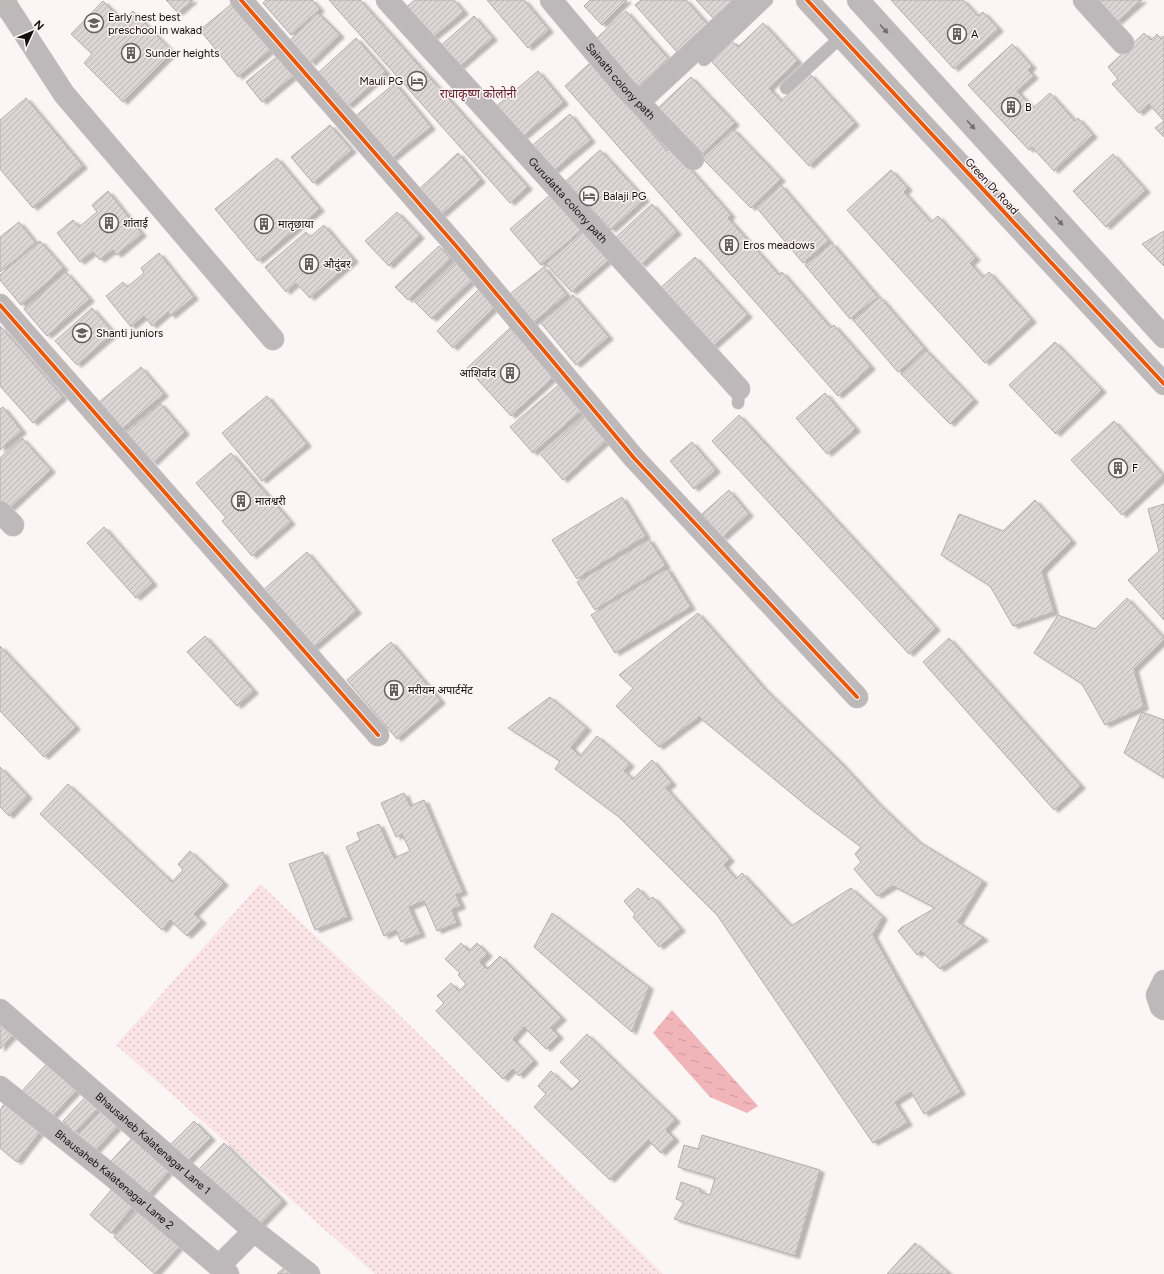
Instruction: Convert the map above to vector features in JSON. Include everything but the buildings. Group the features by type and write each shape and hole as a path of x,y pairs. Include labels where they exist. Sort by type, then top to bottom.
{"street":[{"path":"242,0 457,247 634,458 857,697"},
{"name":"Gurudatta colony path","path":"387,0 738,396"},
{"name":"Sainath colony path","path":"551,0 624,87 693,159"},
{"path":"639,102 749,0"},
{"name":"Green Dr Road","path":"807,0 1164,384"},
{"path":"858,0 1160,332 1131,349"},
{"path":"1084,0 1123,43"},
{"path":"3,2 64,94 273,339"},
{"path":"0,305 378,735"},
{"path":"1164,981 1157,995 1161,1007 1164,1010"},
{"name":"Bhausaheb Kalatenagar Lane 1","path":"0,1010 254,1231 309,1274"},
{"name":"Bhausaheb Kalatenagar Lane 2","path":"0,1086 111,1175 223,1270"},
{"path":"223,1270 254,1231"}],"lane":[{"path":"704,60 767,0"},
{"path":"786,88 841,37"}],"shaded area":[{"path":"260,884 388,1004 663,1274 375,1274 116,1045"}],"water":[{"path":"672,1010 758,1106 747,1113 710,1097 653,1033"}],"cycle path":[{"path":"241,0 457,247 634,458 857,697"},
{"path":"807,0 1164,384"},
{"path":"0,305 378,735"}],"place":[{"name":"Early nest best preschool in wakad","path":"94,23"},
{"name":"A","path":"957,34"},
{"name":"Sunder heights","path":"131,53"},
{"name":"Mauli PG","path":"417,81"},
{"name":"B","path":"1011,107"},
{"name":"Balaji PG","path":"589,196"},
{"name":"शांताई","path":"109,223"},
{"name":"मातृछाया","path":"264,224"},
{"name":"Eros meadows","path":"729,245"},
{"name":"औदुंबर","path":"309,264"},
{"name":"Shanti juniors","path":"82,333"},
{"name":"आशिर्वाद","path":"510,373"},
{"name":"F","path":"1118,468"},
{"name":"मातश्वरी","path":"241,501"},
{"name":"मरीयम अपार्टमेंट","path":"394,690"}],"district":[{"name":"राधाकृष्ण कोलोनी","path":"478,94"}]}
